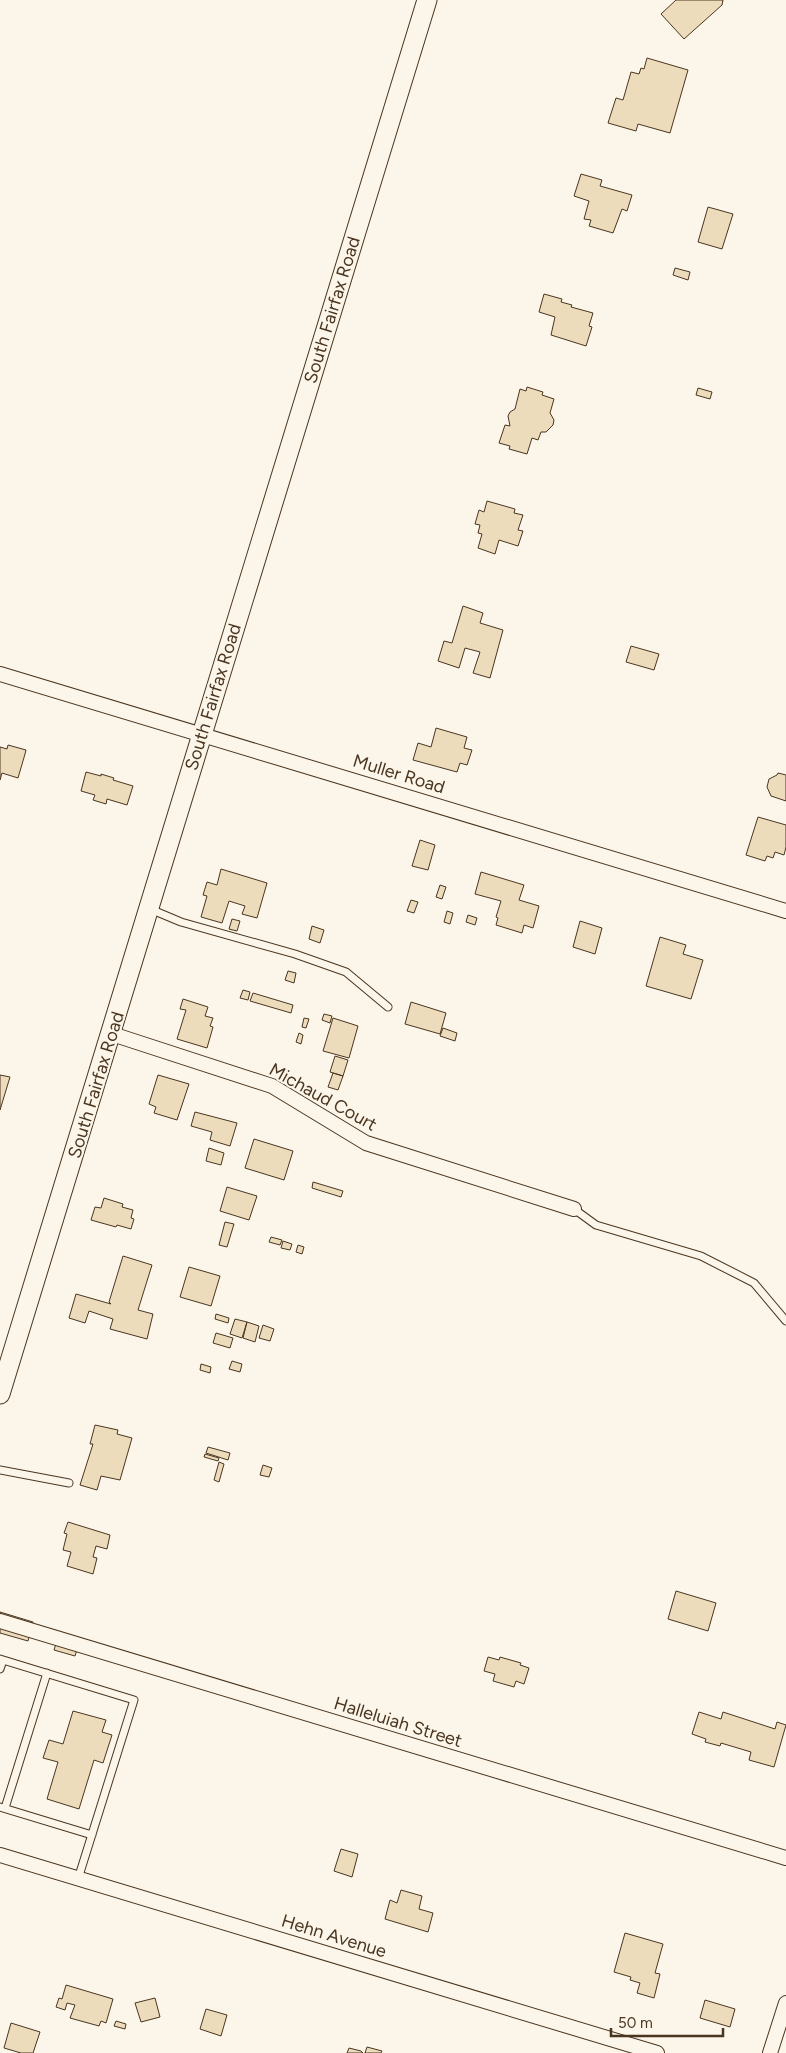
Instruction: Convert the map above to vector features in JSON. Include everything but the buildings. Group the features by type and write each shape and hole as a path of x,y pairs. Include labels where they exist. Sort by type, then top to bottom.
{"street":[{"name":"South Fairfax Road","path":"0,1394 112,1034 427,0"},
{"name":"Muller Road","path":"0,674 786,912"},
{"name":"Michaud Court","path":"112,1034 272,1086 366,1143 574,1209"},
{"name":"Halleluiah Street","path":"0,1622 786,1858"},
{"name":"Hehn Avenue","path":"0,1855 657,2053"},
{"path":"770,2053 786,2003"}],"lane":[{"path":"149,909 181,922 295,954 346,972 388,1007"},
{"path":"574,1209 596,1225 701,1256 754,1283 786,1321"},
{"path":"0,1470 69,1483"},
{"path":"0,1669 1,1659 134,1700 78,1879"},
{"path":"47,1673 2,1807 92,1835"}]}
